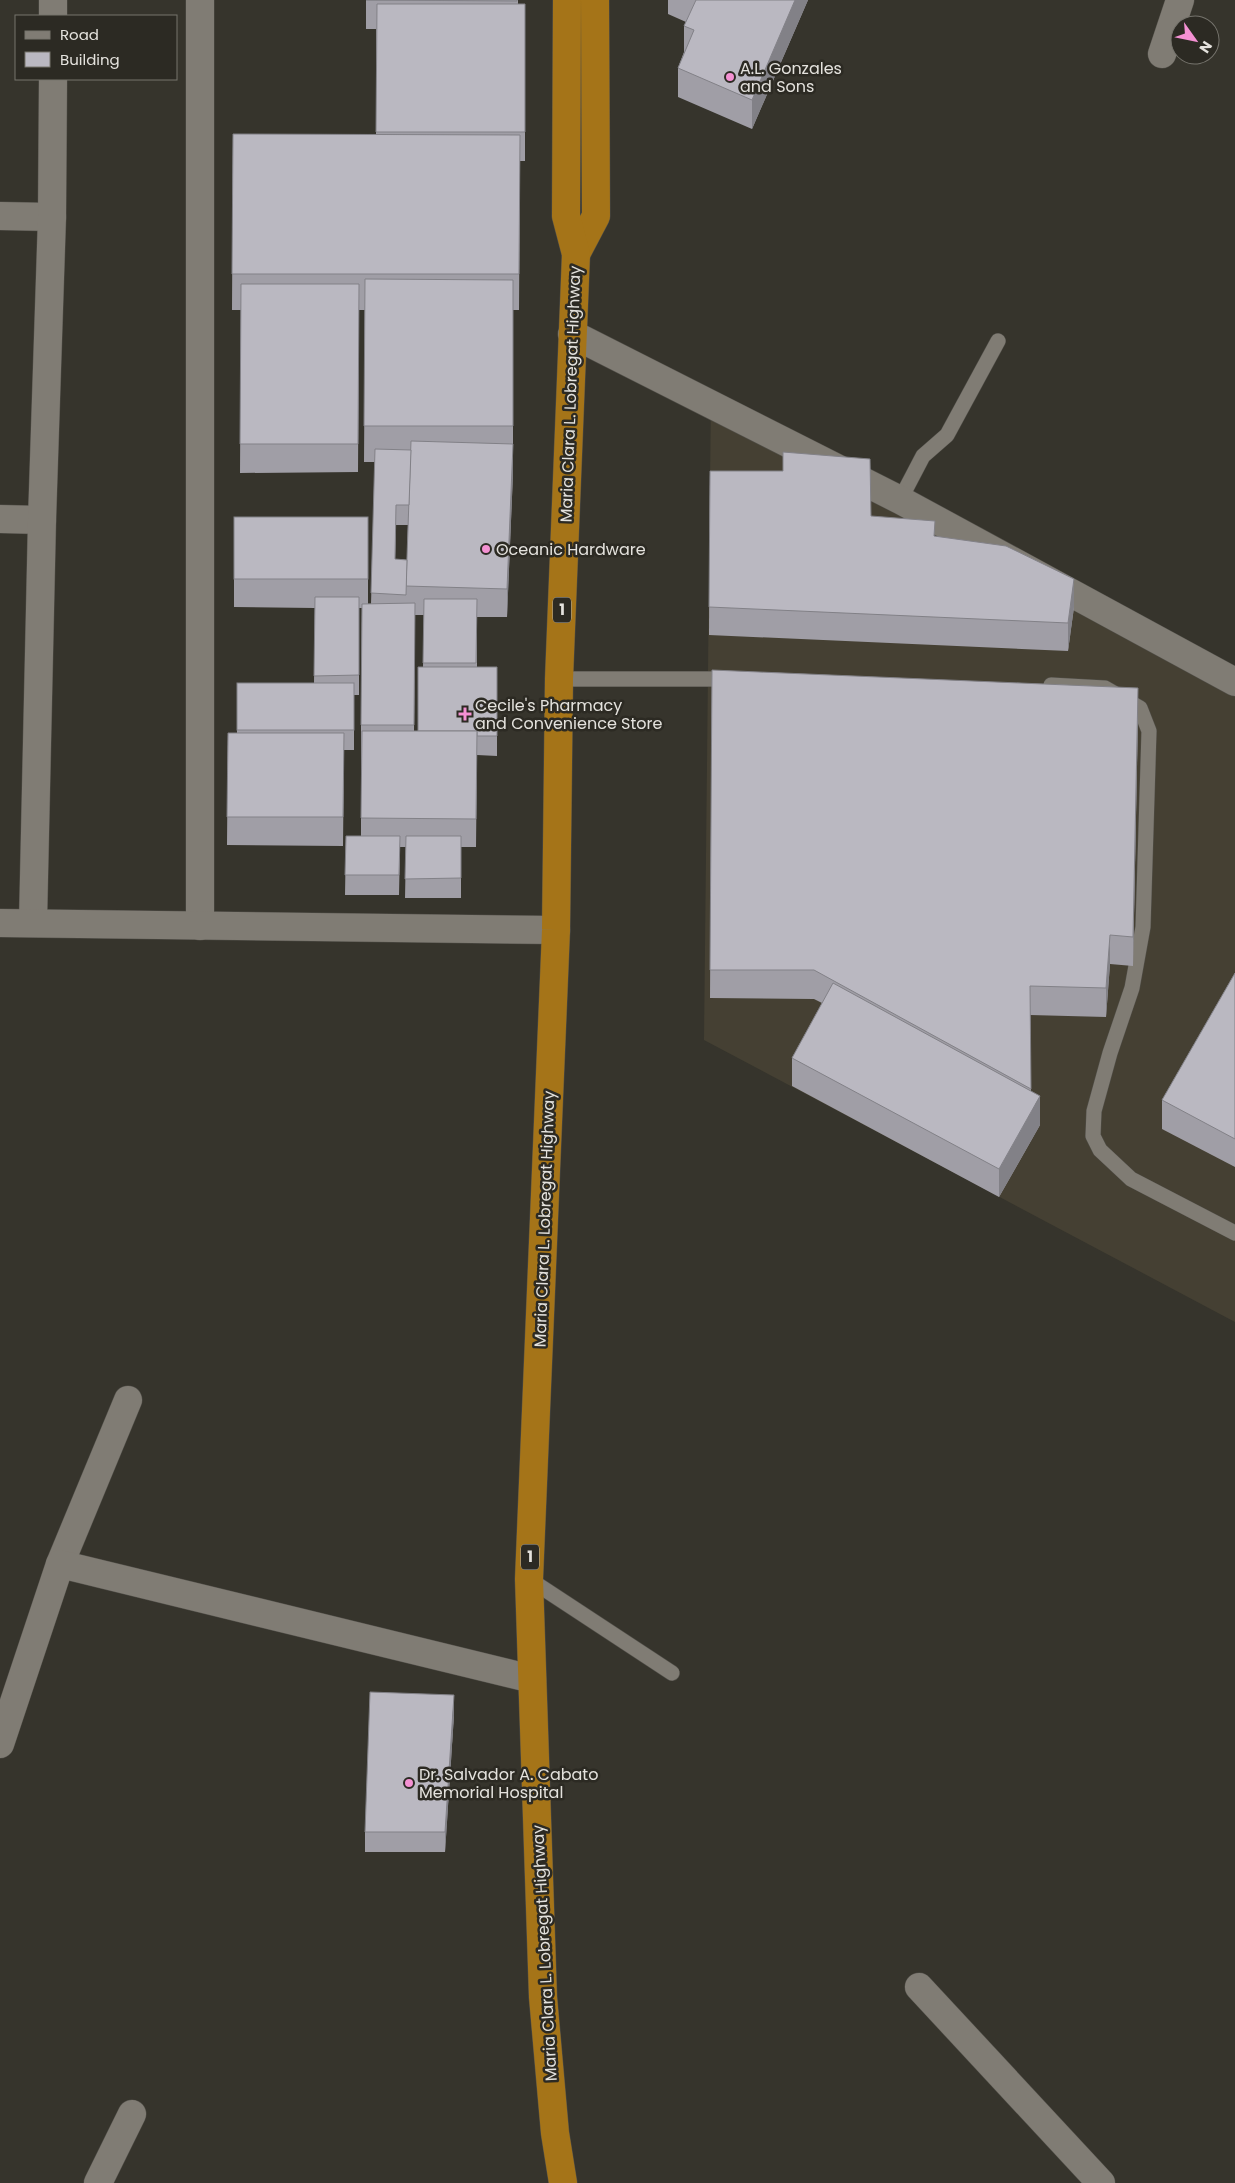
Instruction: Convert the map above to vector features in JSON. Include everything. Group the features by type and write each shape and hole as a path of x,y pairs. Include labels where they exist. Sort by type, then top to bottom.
{"highway":[{"name":"Maria Clara L. Lobregat Highway","path":"563,2183 555,2134 544,1997 529,1579 556,930 559,679 573,291 576,254 566,216 567,0"},
{"name":"Maria Clara L. Lobregat Highway","path":"576,254 596,216 595,0"}],"street":[{"path":"53,0 53,15"},
{"path":"200,0 200,926"},
{"path":"1162,54 1180,0"},
{"path":"33,922 42,520 52,217 53,80"},
{"path":"0,216 52,217"},
{"path":"572,334 900,500 1235,682"},
{"path":"0,519 42,520"},
{"path":"0,923 556,930"},
{"path":"0,1744 60,1564 128,1400"},
{"path":"60,1564 532,1678"},
{"path":"919,1987 1101,2183"},
{"path":"98,2183 132,2114"}],"lane":[{"path":"900,500 923,456 947,435 998,341"},
{"path":"559,679 750,680"},
{"path":"1033,685 1105,688 1140,708 1149,731 1143,927 1132,988 1110,1053 1094,1111 1093,1136 1100,1150 1130,1179 1235,1233"},
{"path":"529,1579 672,1673"}],"shaded area":[{"path":"711,396 1235,670 1235,1322 704,1040"}],"building":[{"path":"366,0 517,0 517,1"},
{"name":"A.L. Gonzales and Sons","path":"696,0 795,0 752,100 678,68 694,30 684,26"},
{"path":"377,4 525,4 525,132 376,132"},
{"path":"233,134 520,135 519,274 232,274"},
{"path":"365,279 513,280 513,426 364,426"},
{"path":"241,284 359,284 358,444 240,444"},
{"path":"411,441 513,444 507,589 406,586"},
{"path":"375,449 411,450 409,505 396,505 395,559 407,560 406,595 371,593"},
{"path":"783,452 870,459 871,516 935,521 934,536 1006,546 1074,579 1068,623 709,607 710,471 783,471"},
{"path":"234,517 368,517 368,579 234,579"},
{"path":"315,597 359,597 359,675 314,676"},
{"path":"424,599 477,599 476,663 423,663"},
{"path":"415,603 414,725 361,725 362,604"},
{"path":"418,667 497,667 497,736 477,736 477,731 418,731"},
{"path":"712,670 1138,688 1133,937 1110,935 1106,988 1030,986 1031,1089 814,970 710,970"},
{"path":"237,683 354,683 354,730 237,730"},
{"path":"362,731 477,731 476,819 361,818"},
{"path":"228,733 344,733 343,817 227,817"},
{"path":"346,836 400,836 399,875 345,875"},
{"path":"406,836 461,836 461,878 405,879"},
{"path":"1235,973 1235,1139 1162,1100"},
{"path":"833,983 1040,1096 999,1169 792,1058"},
{"name":"Dr. Salvador A. Cabato Memorial Hospital","path":"370,1692 454,1695 445,1832 365,1832"}],"place":[{"name":"A.L. Gonzales and Sons","path":"730,77"},
{"name":"Oceanic Hardware","path":"486,549"},
{"name":"Cecile's Pharmacy and Convenience Store","path":"465,714"},
{"name":"Dr. Salvador A. Cabato Memorial Hospital","path":"409,1783"}]}
